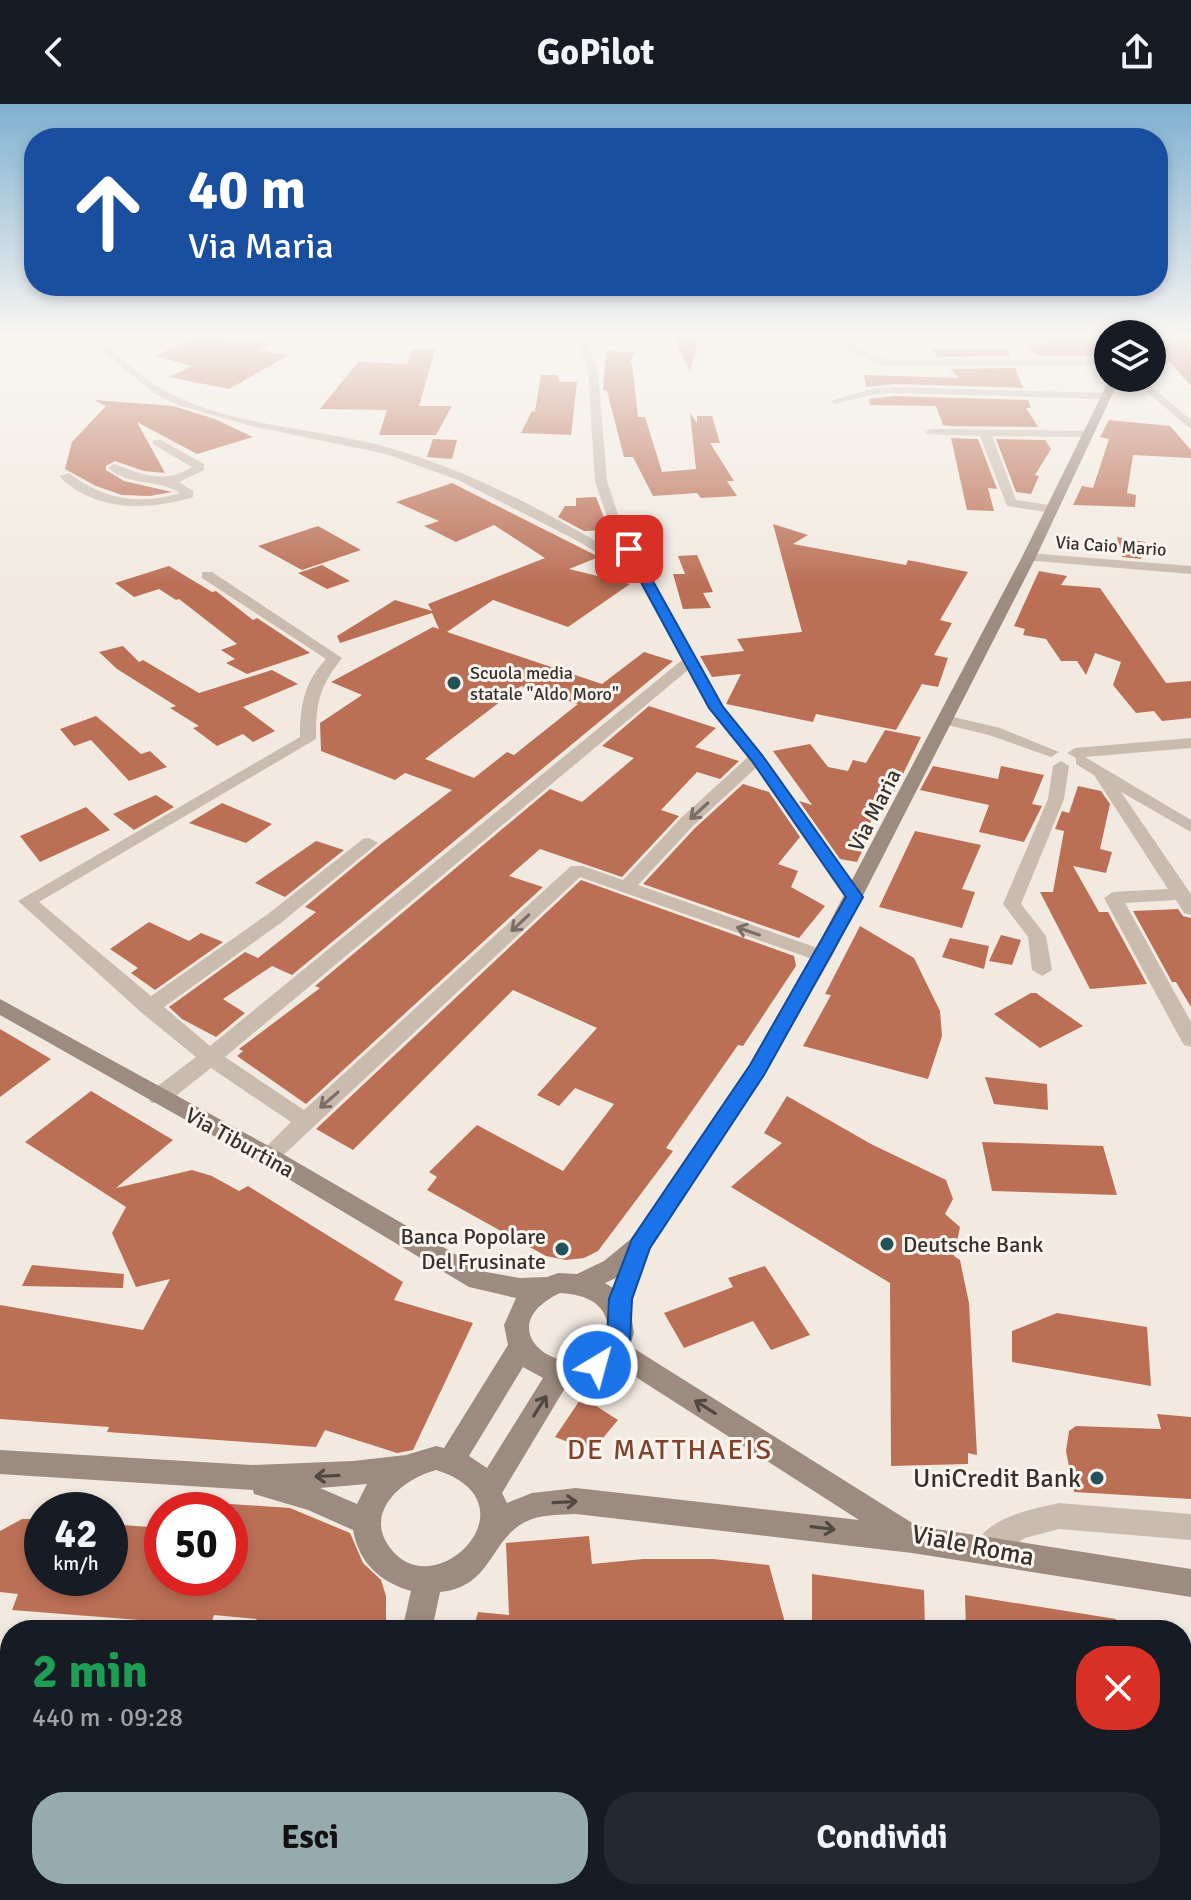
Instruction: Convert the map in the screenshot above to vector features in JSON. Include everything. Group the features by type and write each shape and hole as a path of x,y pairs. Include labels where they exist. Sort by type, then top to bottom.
{"street":[{"path":"233,418 389,451 438,468 579,536 643,575"},
{"path":"596,418 601,481 615,523 689,662 716,708 757,758 854,897"},
{"name":"Via Maria","path":"640,1245 757,1070 822,956 1029,557 1095,418"},
{"path":"931,432 1087,434"},
{"path":"985,433 1011,503 1052,509"},
{"path":"114,468 139,481 169,480 195,472 200,467 157,442"},
{"path":"65,476 87,494 102,499 156,502 189,494 169,480"},
{"name":"Via Caio Mario","path":"1029,557 1191,570"},
{"path":"207,575 335,658 317,677 311,689 308,739 27,901 211,1058 305,1121"},
{"path":"159,1097 211,1058 689,662"},
{"path":"945,720 994,731 1074,767 1078,757"},
{"path":"1078,757 1191,743"},
{"path":"1078,757 1102,776 1191,827"},
{"path":"627,886 687,822 757,758"},
{"path":"1042,970 1037,936 1012,904 1056,799 1056,759"},
{"path":"1102,776 1186,902"},
{"path":"149,1008 275,918 369,843"},
{"path":"268,1156 577,870 822,956"},
{"path":"1186,902 1113,898 1191,1040"},
{"name":"Via Tiburtina","path":"0,1006 268,1156 478,1280"},
{"path":"478,1280 497,1287 528,1289 581,1283 604,1275 624,1262 640,1245"},
{"path":"478,1280 507,1312 518,1341 537,1364 561,1372 574,1372 597,1365 614,1349 621,1331 621,1299 640,1245"},
{"path":"581,1283 605,1294 619,1313"},
{"path":"452,1460 518,1341 519,1311 525,1301 546,1287"},
{"name":"Viale Roma","path":"614,1349 912,1539 1191,1583"},
{"path":"490,1488 561,1372"},
{"path":"0,1462 225,1479 334,1476 404,1467 436,1458 452,1460 467,1466 490,1488 495,1507 494,1528 485,1548 470,1564 451,1575 428,1580 396,1573 374,1551 367,1522 378,1490 404,1467"},
{"path":"225,1479 311,1498 367,1522"},
{"path":"494,1528 512,1511 535,1504 576,1501 912,1539"},
{"path":"987,1549 1018,1526 1059,1516 1191,1527"},
{"path":"419,1620 428,1580"}],"building":[{"path":"95,418 211,418 253,437 197,454 137,422 165,473 144,471 115,461 106,466 106,470 124,481 172,492 150,496 122,495 96,486 65,469 72,442"},
{"path":"384,418 445,418 436,435 379,435"},
{"path":"529,418 573,418 571,435 521,433"},
{"path":"614,418 645,418 662,472 696,469 691,418 697,423 697,418 713,418 720,443 710,443 734,481 727,481 737,496 701,498 697,493 653,496 633,457 624,457"},
{"path":"940,418 1032,418 1038,427 948,426 943,425"},
{"path":"1109,420 1170,426 1191,450 1191,458 1133,455 1127,493 1136,495 1135,507 1073,505 1082,486 1093,488 1109,439 1100,437"},
{"path":"951,438 978,439 997,489 988,488 994,511 967,510"},
{"path":"433,439 457,440 452,459 427,457"},
{"path":"996,439 1045,440 1051,449 1035,475 1039,476 1031,494 1016,492"},
{"path":"452,483 599,557 569,569 630,584 568,627 493,600 447,632 602,684 644,652 673,661 292,975 272,966 223,999 245,1013 216,1037 182,1019 169,1007 245,952 258,958 316,912 305,907 452,790 405,773 395,780 321,751 320,723 362,695 331,682 433,627 439,629 432,613 340,643 337,636 395,600 432,611 428,604 545,558 494,525 456,542 424,526 439,521 396,502","holes":["521,686 578,704 514,755 507,752 474,778 425,759"]},
{"path":"596,497 609,530 584,531 558,517 565,506 576,506 576,498"},
{"path":"773,524 808,535 793,544 906,565 908,560 968,572 940,620 952,623 934,655 948,658 938,687 922,684 896,730 816,714 813,722 726,704 741,674 712,677 700,656 744,651 737,639 802,632"},
{"path":"318,526 361,550 302,570 258,546"},
{"path":"1117,537 1145,542 1141,559 1122,557"},
{"path":"697,555 713,592 703,593 711,608 683,609 673,574 685,574 678,556"},
{"path":"322,565 350,581 327,589 298,573"},
{"path":"169,566 212,592 216,591 253,620 257,618 310,653 247,674 226,663 235,659 221,650 237,644 179,599 159,589 134,597 115,583"},
{"path":"1039,571 1067,576 1061,585 1100,588 1166,683 1191,681 1191,718 1162,721 1154,711 1136,713 1113,685 1121,662 1095,653 1086,675 1077,661 1061,661 1046,639 1023,635 1025,629 1014,626"},
{"path":"123,646 139,662 143,660 199,693 272,670 298,684 243,707 275,731 253,742 243,734 217,746 193,728 199,726 170,708 176,706 117,669 99,652"},
{"path":"649,706 716,728 695,747 739,761 720,779 697,772 661,810 679,816 622,877 540,849 509,876 543,887 306,1104 237,1056 243,1051 239,1049 320,988 315,986 550,789 582,802 634,758 602,746"},
{"path":"96,716 141,754 150,751 167,767 129,781 91,740 74,746 60,729"},
{"path":"885,730 921,737 886,809 878,807 862,840 867,841 857,862 840,859 799,801 812,805 773,751 810,744 828,767 848,771 853,760 866,763"},
{"path":"933,766 998,779 1001,766 1044,775 1032,804 1042,806 1024,842 979,832 989,805 920,790"},
{"path":"743,784 769,792 800,837 778,864 798,871 791,887 825,906 799,938 643,884 695,828"},
{"path":"1078,786 1101,791 1110,804 1100,849 1112,852 1106,873 1073,866 1099,912 1108,912 1147,984 1090,989 1040,892 1053,892 1064,831 1055,829 1062,811 1069,813"},
{"path":"156,795 174,807 134,830 113,814"},
{"path":"222,803 272,824 246,843 189,823"},
{"path":"86,807 110,830 40,862 20,836"},
{"path":"915,831 981,845 962,889 975,892 962,928 879,907"},
{"path":"316,841 344,850 285,897 255,883"},
{"path":"581,880 794,956 796,966 743,1046 738,1045 666,1148 673,1151 598,1251 584,1258 566,1260 546,1256 427,1190 437,1177 429,1172 477,1125 563,1171 614,1104 575,1088 559,1106 537,1095 597,1028 513,990 353,1150 316,1129"},
{"path":"1178,909 1183,916 1191,918 1191,1007 1176,982 1172,982 1133,911"},
{"path":"149,922 189,941 201,933 223,942 155,990 131,973 138,968 110,949"},
{"path":"860,926 914,958 940,1011 942,1036 928,1079 803,1046 831,995 825,994"},
{"path":"1001,935 1021,940 1012,965 989,961"},
{"path":"950,938 989,946 984,969 942,957"},
{"path":"1036,993 1083,1026 1040,1048 994,1014"},
{"path":"0,1029 51,1059 0,1097"},
{"path":"985,1077 1047,1084 1048,1110 994,1104"},
{"path":"91,1091 173,1140 116,1188 192,1170 212,1176 239,1191 248,1186 403,1282 394,1300 473,1323 413,1450 397,1453 325,1430 316,1447 107,1432 109,1427 0,1419 0,1305 143,1330 170,1279 136,1287 112,1233 126,1207 25,1142"},
{"path":"787,1096 871,1144 946,1180 953,1199 945,1214 960,1227 954,1256 960,1260 969,1303 977,1455 968,1453 968,1464 891,1466 890,1283 731,1187 782,1143 764,1133"},
{"path":"982,1142 1103,1146 1117,1195 992,1191"},
{"path":"32,1265 124,1274 123,1288 22,1286"},
{"path":"765,1266 810,1335 771,1350 753,1321 684,1348 664,1313 733,1287 728,1278"},
{"path":"1057,1313 1147,1327 1151,1386 1012,1362 1012,1331"},
{"path":"582,1397 618,1420 592,1451 555,1437"},
{"path":"1157,1414 1191,1417 1191,1499 1074,1492 1066,1451 1069,1431 1076,1426 1161,1429"},
{"path":"248,1505 290,1508 350,1533 363,1563 381,1580 386,1596 386,1620 257,1620 214,1615 212,1620 139,1620 12,1610 18,1594 0,1592 0,1531 24,1519 24,1596 128,1596 128,1525 144,1527 144,1596 248,1596"},
{"path":"589,1536 592,1564 643,1559 713,1559 769,1565 784,1620 476,1620 478,1612 509,1615 506,1543"},
{"path":"812,1574 924,1590 925,1620 812,1620"},
{"path":"965,1595 1116,1619 1116,1620 966,1620"}],"place":[{"name":"Scuola media statale \"Aldo Moro\"","path":"454,683"},
{"name":"Deutsche Bank","path":"887,1244"},
{"name":"Banca Popolare Del Frusinate","path":"562,1249"},
{"name":"UniCredit Bank","path":"1097,1478"}],"district":[{"name":"DE MATTHAEIS","path":"670,1449"}],"route":[{"path":"597,1365 607,1358 619,1340 621,1299 640,1245 757,1070 854,897 757,758 716,708 629,549"}]}
